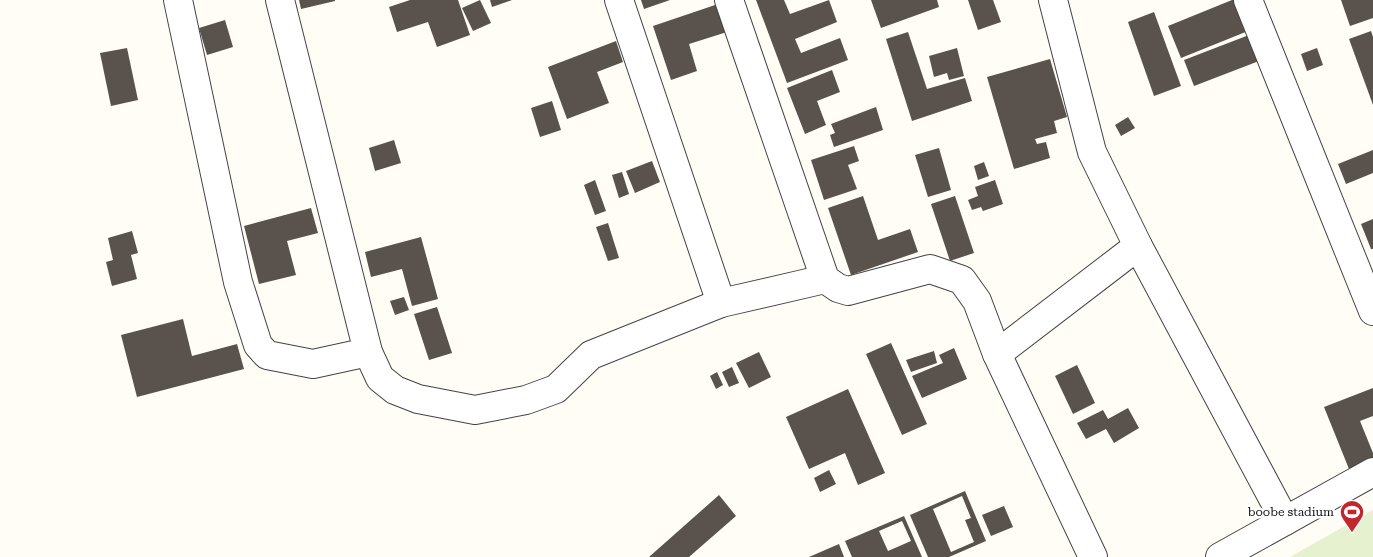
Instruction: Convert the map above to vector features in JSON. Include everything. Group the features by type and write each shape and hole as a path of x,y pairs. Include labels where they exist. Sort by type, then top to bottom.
{"street":[{"path":"178,0 238,282 258,345 267,355 313,364 368,352"},
{"path":"280,0 368,352 380,378 395,390 418,399 475,410 526,400 556,389 592,355 721,303 825,278"},
{"path":"619,0 721,303"},
{"path":"729,0 825,278 838,288 848,291 930,269 962,280 977,300 997,354 1093,557"},
{"path":"1054,0 1092,152 1138,246 1284,521"},
{"path":"1248,0 1373,311"},
{"path":"997,354 1138,246"},
{"path":"1220,557 1373,472"}],"green space":[{"name":"boobe stadium","path":"1373,510 1373,557 1290,557"}],"building":[{"path":"299,0 335,0 335,1 301,9"},
{"path":"410,0 458,0 470,35 437,47 428,22 397,32 389,7"},
{"path":"480,0 491,23 473,31 462,8"},
{"path":"490,0 512,0 492,7"},
{"path":"641,0 670,0 644,9"},
{"path":"756,0 784,0 790,14 829,0 837,22 795,39 801,53 840,38 848,60 787,83"},
{"path":"871,0 937,0 939,7 881,28"},
{"path":"968,0 993,0 1001,22 978,30"},
{"path":"1236,0 1248,31 1181,58 1168,26"},
{"path":"1341,0 1373,0 1373,18 1350,26"},
{"path":"718,4 727,32 689,44 697,71 671,80 653,26"},
{"path":"1154,12 1181,86 1154,96 1128,22"},
{"path":"225,20 233,47 207,55 199,28"},
{"path":"1371,31 1373,37 1373,105 1349,39"},
{"path":"908,32 927,89 965,78 972,101 912,121 886,39"},
{"path":"1249,35 1259,61 1194,86 1184,60"},
{"path":"616,41 623,62 597,72 609,103 567,119 548,67"},
{"path":"127,48 138,100 111,106 100,53"},
{"path":"957,48 964,76 949,80 947,73 934,77 929,56"},
{"path":"1317,48 1323,65 1307,71 1301,54"},
{"path":"1050,59 1067,117 1054,121 1057,133 1035,139 1037,144 1046,142 1050,158 1014,169 987,77"},
{"path":"832,70 840,92 817,101 826,125 805,134 787,88"},
{"path":"552,101 561,130 540,137 531,108"},
{"path":"876,107 883,130 834,147 830,135 835,133 831,124"},
{"path":"1128,117 1135,128 1121,136 1115,125"},
{"path":"394,140 401,163 375,171 369,148"},
{"path":"854,146 859,161 848,165 857,189 824,200 811,160"},
{"path":"939,148 951,190 928,197 915,155"},
{"path":"1373,150 1373,173 1346,184 1338,164"},
{"path":"652,161 660,182 635,193 626,171"},
{"path":"984,162 989,176 978,180 974,166"},
{"path":"622,172 629,194 619,198 612,175"},
{"path":"595,180 606,211 595,215 584,185"},
{"path":"995,180 1003,204 983,211 981,207 972,210 968,200 978,196 975,187"},
{"path":"863,196 878,240 910,229 918,252 851,275 828,208"},
{"path":"955,196 974,253 950,261 931,204"},
{"path":"311,208 318,233 287,241 296,275 259,284 244,226"},
{"path":"1373,219 1373,249 1371,249 1361,224"},
{"path":"608,223 619,258 608,261 596,227"},
{"path":"132,231 138,253 131,255 137,279 112,286 106,262 113,260 108,238"},
{"path":"421,237 438,299 412,306 402,269 371,277 365,252"},
{"path":"404,297 409,310 395,315 390,301"},
{"path":"437,307 452,353 429,360 414,314"},
{"path":"183,319 192,356 237,344 244,369 137,397 121,335"},
{"path":"891,343 927,424 902,435 866,354"},
{"path":"954,348 967,379 922,398 912,376 943,363 939,355"},
{"path":"934,351 937,363 911,372 906,360"},
{"path":"759,352 771,377 749,388 736,363"},
{"path":"1077,365 1095,403 1073,414 1055,376"},
{"path":"732,367 739,383 729,387 722,372"},
{"path":"717,372 723,385 716,389 710,376"},
{"path":"1373,388 1373,416 1360,421 1373,453 1373,460 1349,469 1324,407"},
{"path":"848,389 885,473 858,485 845,453 809,469 786,417"},
{"path":"1128,408 1139,428 1114,443 1106,429 1086,439 1077,423 1103,410 1108,419"},
{"path":"829,470 836,484 820,492 814,478"},
{"path":"965,491 986,541 949,557 928,557 910,515","holes":["962,496 971,518 965,520 974,542 951,552 933,509"]},
{"path":"719,495 736,516 689,557 649,557"},
{"path":"1004,506 1013,527 991,536 982,515"},
{"path":"904,516 922,557 852,557 845,541","holes":["902,521 911,541 888,551 879,531"]},
{"path":"839,544 844,557 809,557"}],"place":[{"name":"boobe stadium","path":"1352,533"}]}
